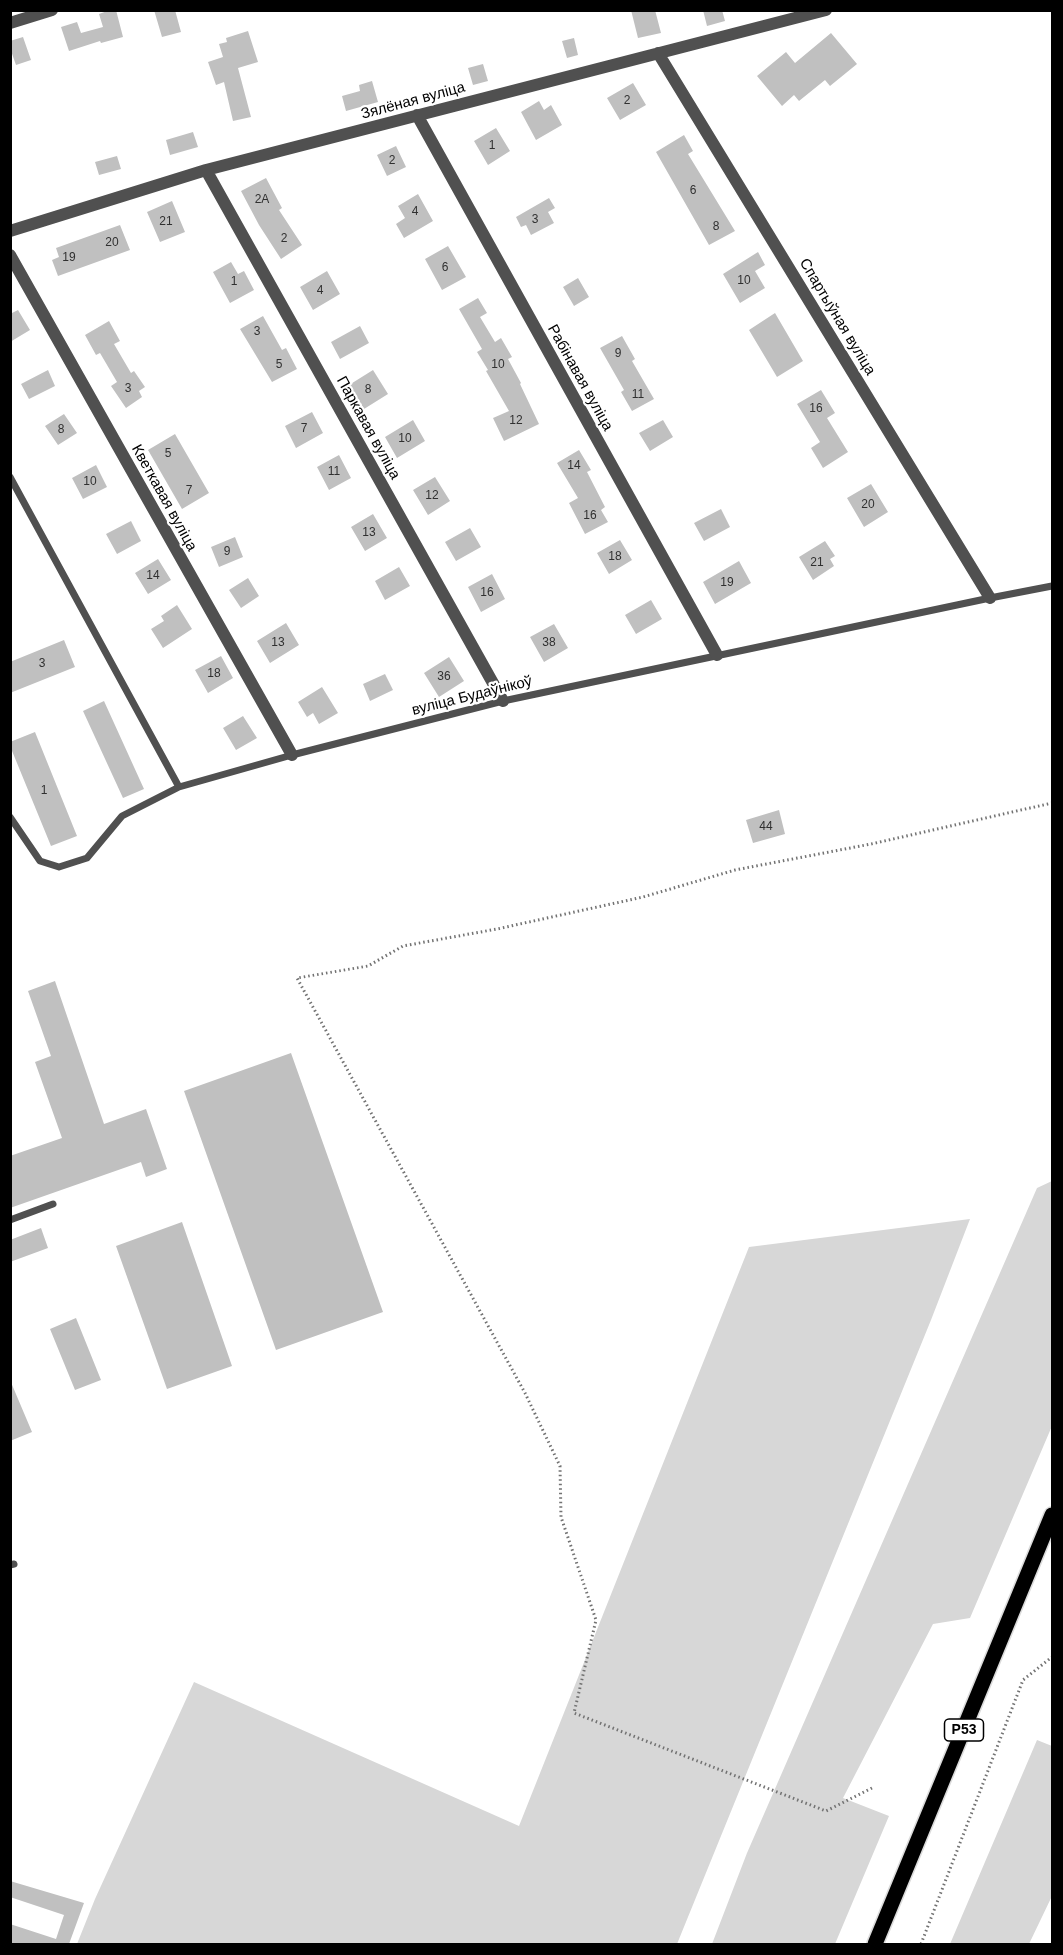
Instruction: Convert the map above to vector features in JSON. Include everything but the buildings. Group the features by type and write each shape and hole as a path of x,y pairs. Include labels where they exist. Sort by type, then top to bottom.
{"main road":[{"name":"Р53","path":"875,1944 1053,1515"}],"street":[{"path":"10,23 52,10"},
{"name":"Зялёная вуліца","path":"10,231 206,170 825,10"},
{"name":"Спартыўная вуліца","path":"658,53 990,598"},
{"name":"Рабінавая вуліца","path":"417,115 717,655"},
{"name":"Паркавая вуліца","path":"206,170 503,701"},
{"name":"Кветкавая вуліца","path":"10,255 292,755"}],"lane":[{"path":"10,477 179,787"},
{"name":"вуліца Будаўнікоў","path":"10,817 40,861 59,867 87,858 122,816 179,787 292,755 503,701 1053,586"},
{"path":"10,1220 53,1204"}],"path":[{"path":"872,1788 826,1811 574,1713 596,1620 561,1517 560,1466 525,1393 297,978 368,966 403,945 643,897 735,870 871,844 1053,803"},
{"path":"921,1944 1023,1680 1053,1657"}],"shaded area":[{"path":"1052,1181 1052,1426 970,1618 933,1624 843,1798 889,1816 835,1944 712,1944 747,1853 1037,1188"},
{"path":"970,1219 677,1944 77,1944 95,1899 194,1682 519,1826 749,1247"},
{"path":"1037,1740 1052,1746 1052,1896 1029,1944 950,1944"}]}
